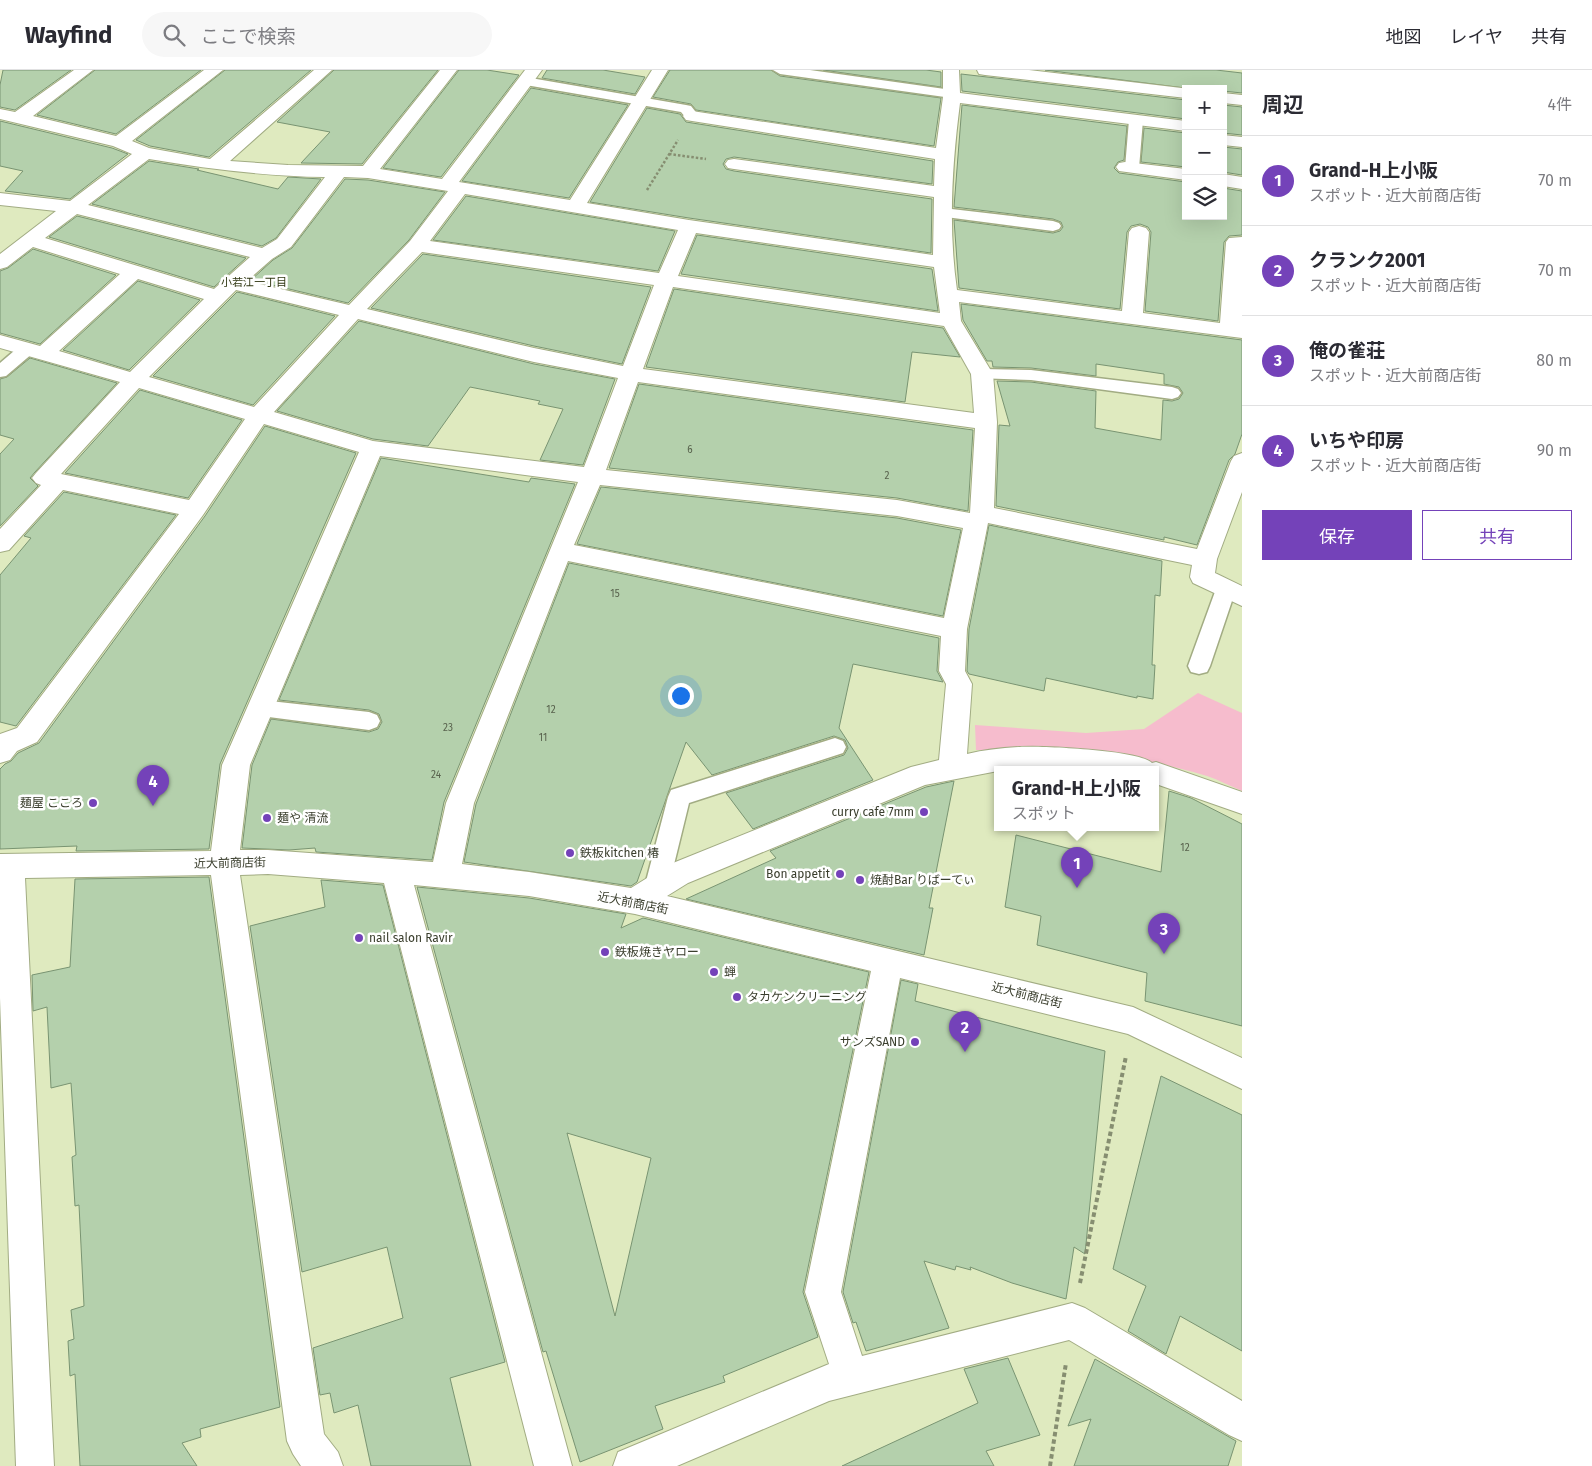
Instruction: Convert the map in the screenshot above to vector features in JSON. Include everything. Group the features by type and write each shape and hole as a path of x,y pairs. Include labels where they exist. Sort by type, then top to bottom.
{"street":[{"path":"19,118 85,70"},
{"path":"119,142 215,70"},
{"path":"214,165 324,70"},
{"path":"368,172 449,70"},
{"path":"576,206 660,70"},
{"path":"950,70 952,96 944,155 942,262 951,320 982,374 986,422 979,518 954,629 952,671 959,684 952,766"},
{"path":"985,70 1182,93"},
{"path":"2,745 27,735 196,509 258,416 417,245 526,74"},
{"path":"952,96 1182,126"},
{"path":"1227,98 1242,100"},
{"path":"0,114 119,142 145,153 214,165 288,171 368,172 689,226 942,262"},
{"path":"692,116 944,155"},
{"path":"1227,140 1242,142"},
{"path":"0,263 71,207 145,153"},
{"path":"734,164 943,203"},
{"path":"1128,167 1182,174"},
{"path":"196,509 44,478 135,379 225,290 265,255 284,242 338,172"},
{"path":"1227,181 1242,183"},
{"path":"0,199 71,207 265,255"},
{"path":"445,875 460,803 560,551 592,476 666,280 689,226"},
{"path":"1132,318 1139,232"},
{"path":"29,240 134,272 353,312 534,355 630,374 986,422"},
{"path":"948,295 1236,331 1236,242 1242,244"},
{"path":"417,245 951,320"},
{"path":"36,351 134,272"},
{"path":"0,341 372,448 592,476 979,518 1205,559"},
{"path":"324,1466 306,1441 224,864 236,766 372,448"},
{"path":"1234,593 1202,577 1205,559 1242,461"},
{"path":"0,544 58,481"},
{"path":"560,551 954,629"},
{"path":"645,895 678,874 882,789 952,766 986,761 1057,758 1123,766"},
{"path":"1159,774 1242,803"},
{"name":"近大前商店街","path":"5,866 268,862 396,873 445,875 645,895 888,961 1133,1021 1242,1074"},
{"path":"5,866 35,1466"},
{"path":"396,873 552,1466"},
{"path":"851,1377 824,1292 888,961"},
{"path":"632,1466 828,1383 1072,1322 1242,1422"}],"lane":[{"path":"780,70 952,96"},
{"path":"526,74 640,102 686,110 692,116"},
{"path":"1128,167 1136,120"},
{"path":"943,203 1053,226"},
{"path":"0,372 36,351"},
{"path":"982,374 1031,375 1172,393"},
{"path":"1199,666 1234,593"},
{"path":"261,708 369,721"},
{"path":"645,895 679,797 835,747"}],"path":[{"path":"632,216 692,116"},
{"path":"670,154 734,164"},
{"path":"1050,1466 1072,1322 1133,1021"}],"shaded area":[{"path":"1198,693 1242,713 1242,791 1207,776 1150,762 1034,751 976,750 975,725 1086,733 1144,729"}],"building":[{"path":"3,70 71,70 15,110 0,107 0,85"},
{"path":"95,70 201,70 116,134 37,115"},
{"path":"225,70 311,70 209,157 150,146 136,140"},
{"path":"334,70 438,70 362,164 301,163 330,132 277,122"},
{"path":"459,70 487,70 519,75 441,177 383,168"},
{"path":"547,70 603,70 645,77 635,94 542,78"},
{"path":"670,70 771,70 780,76 941,98 934,146 696,110 691,104 653,97"},
{"path":"823,70 926,70 941,72 941,87"},
{"path":"1045,70 1216,70 1242,73 1242,93 1227,91 1227,85 1182,85 1182,88"},
{"path":"961,74 1182,100 1182,118 962,91"},
{"path":"531,88 628,105 569,198 462,181"},
{"path":"962,105 1127,126 1124,160 1118,162 1114,168 1119,173 1182,181 1182,220 1227,220 1227,189 1242,191 1242,235 1229,236 1224,242 1218,321 1145,311 1151,232 1148,227 1140,224 1131,226 1127,232 1120,309 959,288 954,220 1053,233 1060,231 1063,227 1061,222 1053,219 954,207"},
{"path":"1227,105 1242,107 1242,135 1227,133"},
{"path":"647,108 680,114 686,122 933,161 932,184 734,157 726,159 723,164 726,169 734,171 932,199 931,253 590,202"},
{"path":"0,121 112,148 128,154 70,199 5,191 23,171 0,166"},
{"path":"1144,128 1182,133 1182,167 1141,162"},
{"path":"1227,147 1242,149 1242,175 1227,173"},
{"path":"149,161 199,169 197,170 278,189 288,177 321,179 276,238 262,246 92,204"},
{"path":"345,179 368,180 445,192 409,240 348,303 251,280 273,260 292,248"},
{"path":"466,196 675,231 658,271 433,240"},
{"path":"77,216 246,258 214,287 49,237"},
{"path":"697,235 932,269 938,311 681,274"},
{"path":"33,249 116,275 40,344 0,333 0,271 8,268"},
{"path":"423,254 651,287 622,364 534,346 371,308"},
{"path":"138,281 200,300 129,370 63,350"},
{"path":"674,289 943,328 960,357 912,352 905,402 646,367"},
{"path":"237,292 335,316 253,405 153,376"},
{"path":"961,304 1242,340 1242,434 1235,454 1229,460 1197,545 1164,537 1164,540 996,506 999,425 1010,426 997,381 1031,382 1096,391 1095,428 1161,440 1163,400 1172,401 1179,399 1183,393 1179,387 1164,384 1164,374 1096,364 1096,376 1031,368 993,367 992,361 987,361 963,320"},
{"path":"359,321 534,364 615,379 583,465 540,460 563,409 538,404 540,401 470,387 428,446 373,439 277,411"},
{"path":"30,358 117,383 30,478 38,486 0,526 0,454 14,439 0,435 0,379 7,377"},
{"path":"639,384 973,430 968,511 897,498 609,468"},
{"path":"140,390 242,420 188,498 65,473"},
{"path":"265,426 356,453 220,764 209,849 76,851 77,846 0,849 0,769 18,753 39,743 205,516"},
{"path":"381,458 529,482 531,478 575,484 444,802 432,860 316,852 315,848 289,850 242,848 252,765 271,719 369,732 378,729 382,722 379,714 369,710 279,700"},
{"path":"601,487 897,518 961,530 943,616 577,544"},
{"path":"64,492 176,515 16,726 0,722 0,575 31,538 24,536"},
{"path":"989,525 1162,561 1160,596 1155,595 1152,665 1155,665 1153,699 1137,696 1137,698 1046,678 1044,691 969,674 967,671 969,629"},
{"path":"569,563 939,638 937,671 943,682 853,664 839,728 873,780 753,829 726,793 844,755 848,748 845,740 834,736 712,775 686,742 637,882 631,886 464,862 476,804"},
{"path":"954,781 929,908 933,908 924,955 686,899 776,858 770,851 926,787"},
{"path":"1169,791 1191,798 1242,824 1242,1026 1145,1001 1147,973 1037,945 1041,916 1005,907 1016,835 1161,872"},
{"path":"209,877 280,1407 200,1429 201,1437 182,1443 197,1466 80,1466 75,1374 70,1376 68,1341 74,1339 71,1310 84,1306 79,1205 75,1206 72,1157 76,1155 71,1083 51,1088 47,1007 33,1011 32,975 70,967 75,879"},
{"path":"321,880 383,885 505,1362 450,1378 471,1466 371,1466 358,1405 334,1413 330,1393 320,1395 313,1348 403,1318 387,1247 302,1272 250,926 325,907"},
{"path":"417,887 529,898 626,914 621,928 643,918 869,972 803,1292 818,1337 723,1376 725,1382 655,1406 663,1429 580,1462 546,1351 543,1352","holes":["567,1133 651,1158 615,1316"]},
{"path":"901,980 918,984 915,1001 1105,1051 1085,1254 1074,1247 1066,1299 1012,1283 970,1267 971,1270 956,1266 955,1270 924,1261 949,1328 866,1351 856,1322 853,1323 843,1292"},
{"path":"1161,1076 1242,1115 1242,1351 1180,1316 1166,1354 1128,1331 1146,1286 1113,1269"},
{"path":"1008,1358 1040,1435 986,1451 994,1466 842,1466 978,1403 964,1369"},
{"path":"1095,1359 1236,1441 1228,1466 1074,1466 1091,1419 1068,1426"}],"place":[{"name":"麺屋 こころ","path":"93,803"},
{"name":"いちや印房","path":"153,806"},
{"name":"curry cafe 7mm","path":"924,812"},
{"name":"麺や 清流","path":"267,818"},
{"name":"鉄板kitchen 椿","path":"570,853"},
{"name":"Bon appetit","path":"840,874"},
{"name":"焼酎Bar りばーてぃ","path":"860,880"},
{"name":"Grand-H上小阪","path":"1077,888"},
{"name":"nail salon Ravir","path":"359,938"},
{"name":"鉄板焼きヤロー","path":"605,952"},
{"name":"俺の雀荘","path":"1164,954"},
{"name":"蝉","path":"714,972"},
{"name":"タカケンクリーニング","path":"737,997"},
{"name":"サンズSAND","path":"915,1042"},
{"name":"クランク2001","path":"965,1052"}],"district":[{"name":"小若江一丁目","path":"254,282"}]}
